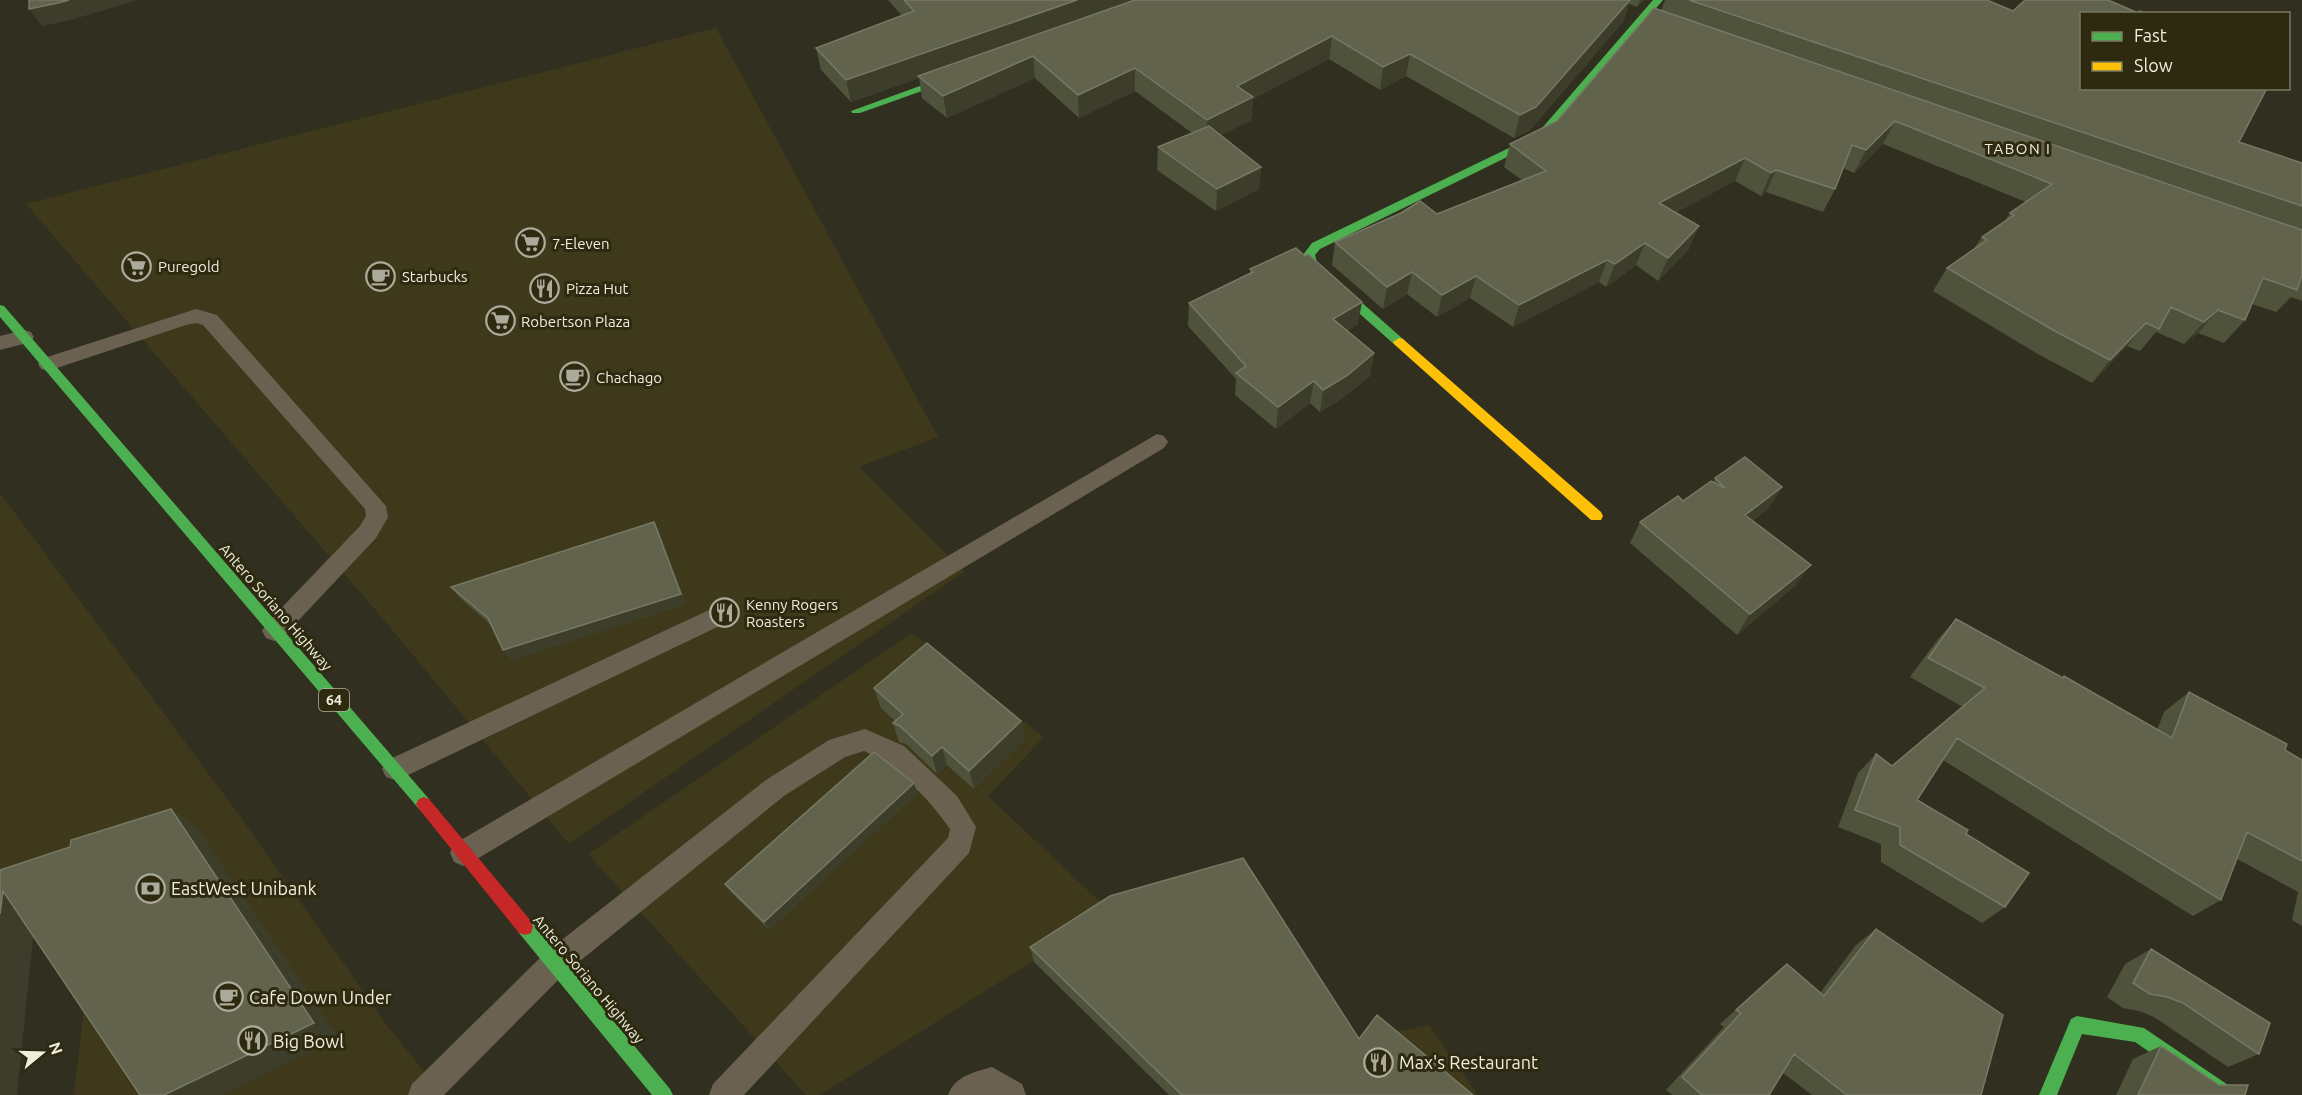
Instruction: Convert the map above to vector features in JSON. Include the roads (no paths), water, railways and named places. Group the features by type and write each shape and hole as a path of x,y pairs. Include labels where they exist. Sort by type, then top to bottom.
{"street":[{"path":"1596,516 1312,265 1309,255 1316,246 1540,137 1658,0"},
{"path":"856,111 980,67"},
{"name":"Antero Soriano Highway","path":"0,309 274,631 395,769 664,1095"},
{"path":"2048,1095 2077,1025 2138,1034 2228,1095"}],"lane":[{"path":"48,364 183,319 196,316 210,320 375,506 377,518 368,532 274,631"},
{"path":"0,344 24,337"},
{"path":"463,853 1157,442"},
{"path":"395,769 724,613"},
{"path":"423,1095 555,963 775,788 838,748 865,740 895,754 948,804 963,827 960,844 724,1095"},
{"path":"963,1095 969,1089 992,1082 1011,1095"}],"place":[{"name":"7-Eleven","path":"531,243"},
{"name":"Puregold","path":"137,266"},
{"name":"Starbucks","path":"381,276"},
{"name":"Pizza Hut","path":"545,288"},
{"name":"Robertson Plaza","path":"500,321"},
{"name":"Chachago","path":"575,377"},
{"name":"Kenny Rogers Roasters","path":"725,613"},
{"name":"EastWest Unibank","path":"150,888"},
{"name":"Cafe Down Under","path":"228,997"},
{"name":"Big Bowl","path":"252,1041"},
{"name":"Max's Restaurant","path":"1378,1062"}],"district":[{"name":"TABON I","path":"2018,148"}]}
